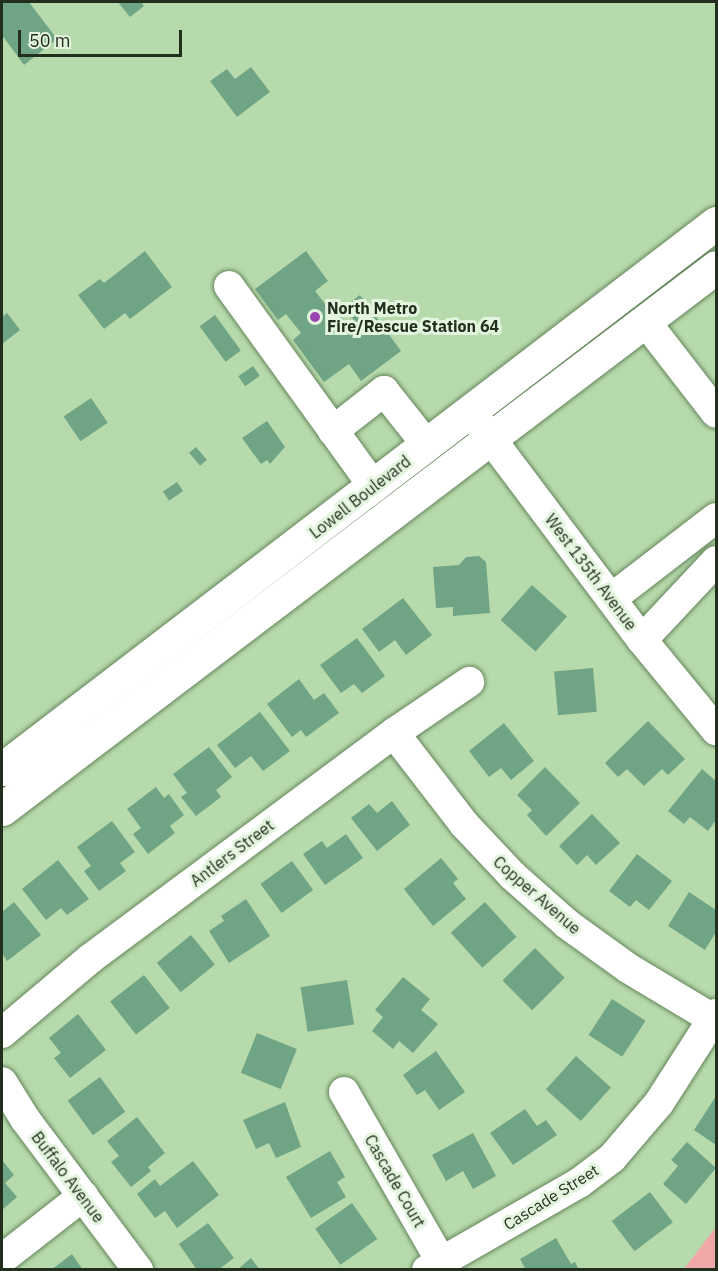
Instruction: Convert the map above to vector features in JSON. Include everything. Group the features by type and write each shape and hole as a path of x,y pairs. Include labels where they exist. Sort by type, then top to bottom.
{"main road":[{"name":"Lowell Boulevard","path":"2,769 717,223"},
{"name":"Lowell Boulevard","path":"2,809 717,267"}],"street":[{"path":"229,286 374,487"},
{"path":"645,321 717,413"},
{"path":"333,431 384,391 427,446"},
{"name":"West 135th Avenue","path":"470,411 642,640 717,730"},
{"path":"612,598 717,519"},
{"path":"642,640 717,561"},
{"name":"Antlers Street","path":"2,1033 91,958 394,733 469,682"},
{"name":"Copper Avenue","path":"394,733 464,824 513,876 567,924 628,968 715,1017"},
{"name":"Cascade Street","path":"438,1267 579,1183 612,1158 659,1103 715,1017"},
{"name":"Buffalo Avenue","path":"2,1082 25,1119 138,1269"},
{"name":"Cascade Court","path":"344,1092 438,1267"},
{"path":"2,1259 84,1196"}],"shaded area":[{"path":"716,1227 716,1269 684,1269"}],"building":[{"path":"2,2 29,2 57,39 24,65 2,35"},
{"path":"118,2 141,2 144,6 130,17"},
{"path":"251,67 270,92 237,117 210,81 227,69 235,79"},
{"path":"145,251 172,287 130,319 125,313 104,329 78,295 100,279 104,283"},
{"name":"North Metro Fire/Rescue Station 64","path":"306,251 328,281 315,291 333,314 337,311 349,328 356,323 344,307 360,295 401,351 361,381 349,364 324,382 293,340 301,333 286,314 278,320 255,289"},
{"path":"7,313 20,330 2,344 2,317"},
{"path":"215,315 241,351 225,362 200,326"},
{"path":"253,366 260,376 245,386 238,376"},
{"path":"91,398 108,423 80,441 64,416"},
{"path":"267,421 285,447 270,464 267,460 261,464 242,438"},
{"path":"196,447 207,460 200,466 189,453"},
{"path":"177,482 183,491 169,501 163,492"},
{"path":"479,556 486,562 490,613 453,616 453,607 436,608 433,567 459,565 466,557"},
{"path":"532,585 567,616 535,651 501,620"},
{"path":"403,598 432,635 406,655 395,640 379,652 362,629"},
{"path":"357,638 385,676 362,693 354,684 341,693 320,665"},
{"path":"593,668 597,712 558,715 554,671"},
{"path":"299,679 314,700 324,693 339,713 306,737 301,730 292,737 267,704"},
{"path":"260,712 290,751 263,771 251,756 235,768 217,745"},
{"path":"648,721 685,759 668,775 662,769 644,786 627,769 618,777 605,763"},
{"path":"504,723 534,761 511,780 501,768 489,777 469,751"},
{"path":"209,747 232,777 216,790 221,797 196,816 181,797 187,793 173,774"},
{"path":"545,767 580,803 546,836 527,815 532,810 517,795"},
{"path":"702,769 716,781 716,820 708,831 690,817 684,824 668,811"},
{"path":"156,787 164,798 169,794 184,815 170,826 175,833 148,854 133,834 141,828 127,809"},
{"path":"392,801 410,825 377,851 351,818 369,804 377,813"},
{"path":"592,814 620,843 596,865 587,855 577,865 559,846"},
{"path":"112,821 135,852 120,863 126,871 99,891 84,871 91,866 77,847"},
{"path":"346,834 363,858 325,885 303,854 322,841 327,848"},
{"path":"637,854 672,881 649,910 636,900 630,907 609,891"},
{"path":"441,858 458,879 453,883 466,899 433,926 404,889"},
{"path":"58,860 89,899 67,915 61,908 46,920 22,889"},
{"path":"292,861 313,890 282,913 260,884"},
{"path":"689,892 716,910 716,932 705,950 668,926"},
{"path":"246,899 270,936 229,963 209,931 224,921 221,916"},
{"path":"14,902 41,935 7,961 2,953 2,912"},
{"path":"485,902 516,937 482,968 451,933"},
{"path":"191,935 215,965 181,992 157,963"},
{"path":"535,948 565,978 532,1010 502,981"},
{"path":"144,975 170,1008 136,1035 110,1001"},
{"path":"403,977 430,999 421,1010 438,1024 413,1053 399,1041 393,1049 372,1031 383,1017 375,1010"},
{"path":"347,980 354,1024 308,1032 301,987"},
{"path":"612,999 646,1021 622,1057 589,1035"},
{"path":"78,1014 106,1050 70,1078 54,1058 61,1053 49,1038"},
{"path":"257,1033 297,1049 281,1089 241,1073"},
{"path":"436,1051 465,1092 439,1110 425,1090 417,1095 403,1075"},
{"path":"576,1056 611,1087 581,1121 546,1089"},
{"path":"100,1077 125,1112 93,1135 68,1101"},
{"path":"716,1096 716,1145 694,1130"},
{"path":"285,1102 301,1147 276,1158 269,1143 256,1149 243,1120"},
{"path":"525,1109 537,1126 546,1120 557,1135 513,1165 490,1133"},
{"path":"137,1117 165,1153 148,1167 151,1171 131,1187 111,1162 119,1156 107,1141"},
{"path":"473,1133 496,1176 473,1189 463,1171 446,1181 432,1155"},
{"path":"687,1142 716,1168 686,1204 663,1184 678,1166 671,1160"},
{"path":"330,1151 345,1177 337,1182 346,1197 311,1218 286,1177"},
{"path":"2,1160 14,1175 5,1183 17,1197 2,1210"},
{"path":"193,1161 219,1195 177,1228 165,1211 155,1218 137,1194 155,1179 160,1186"},
{"path":"650,1192 673,1222 635,1251 612,1221"},
{"path":"352,1203 377,1239 340,1265 315,1229"},
{"path":"208,1223 234,1258 218,1270 197,1270 179,1244"},
{"path":"556,1238 571,1264 575,1262 579,1270 526,1270 520,1259"},
{"path":"72,1254 83,1270 51,1270"},
{"path":"251,1258 260,1270 237,1270"}],"place":[{"name":"North Metro Fire/Rescue Station 64","path":"315,317"}]}
